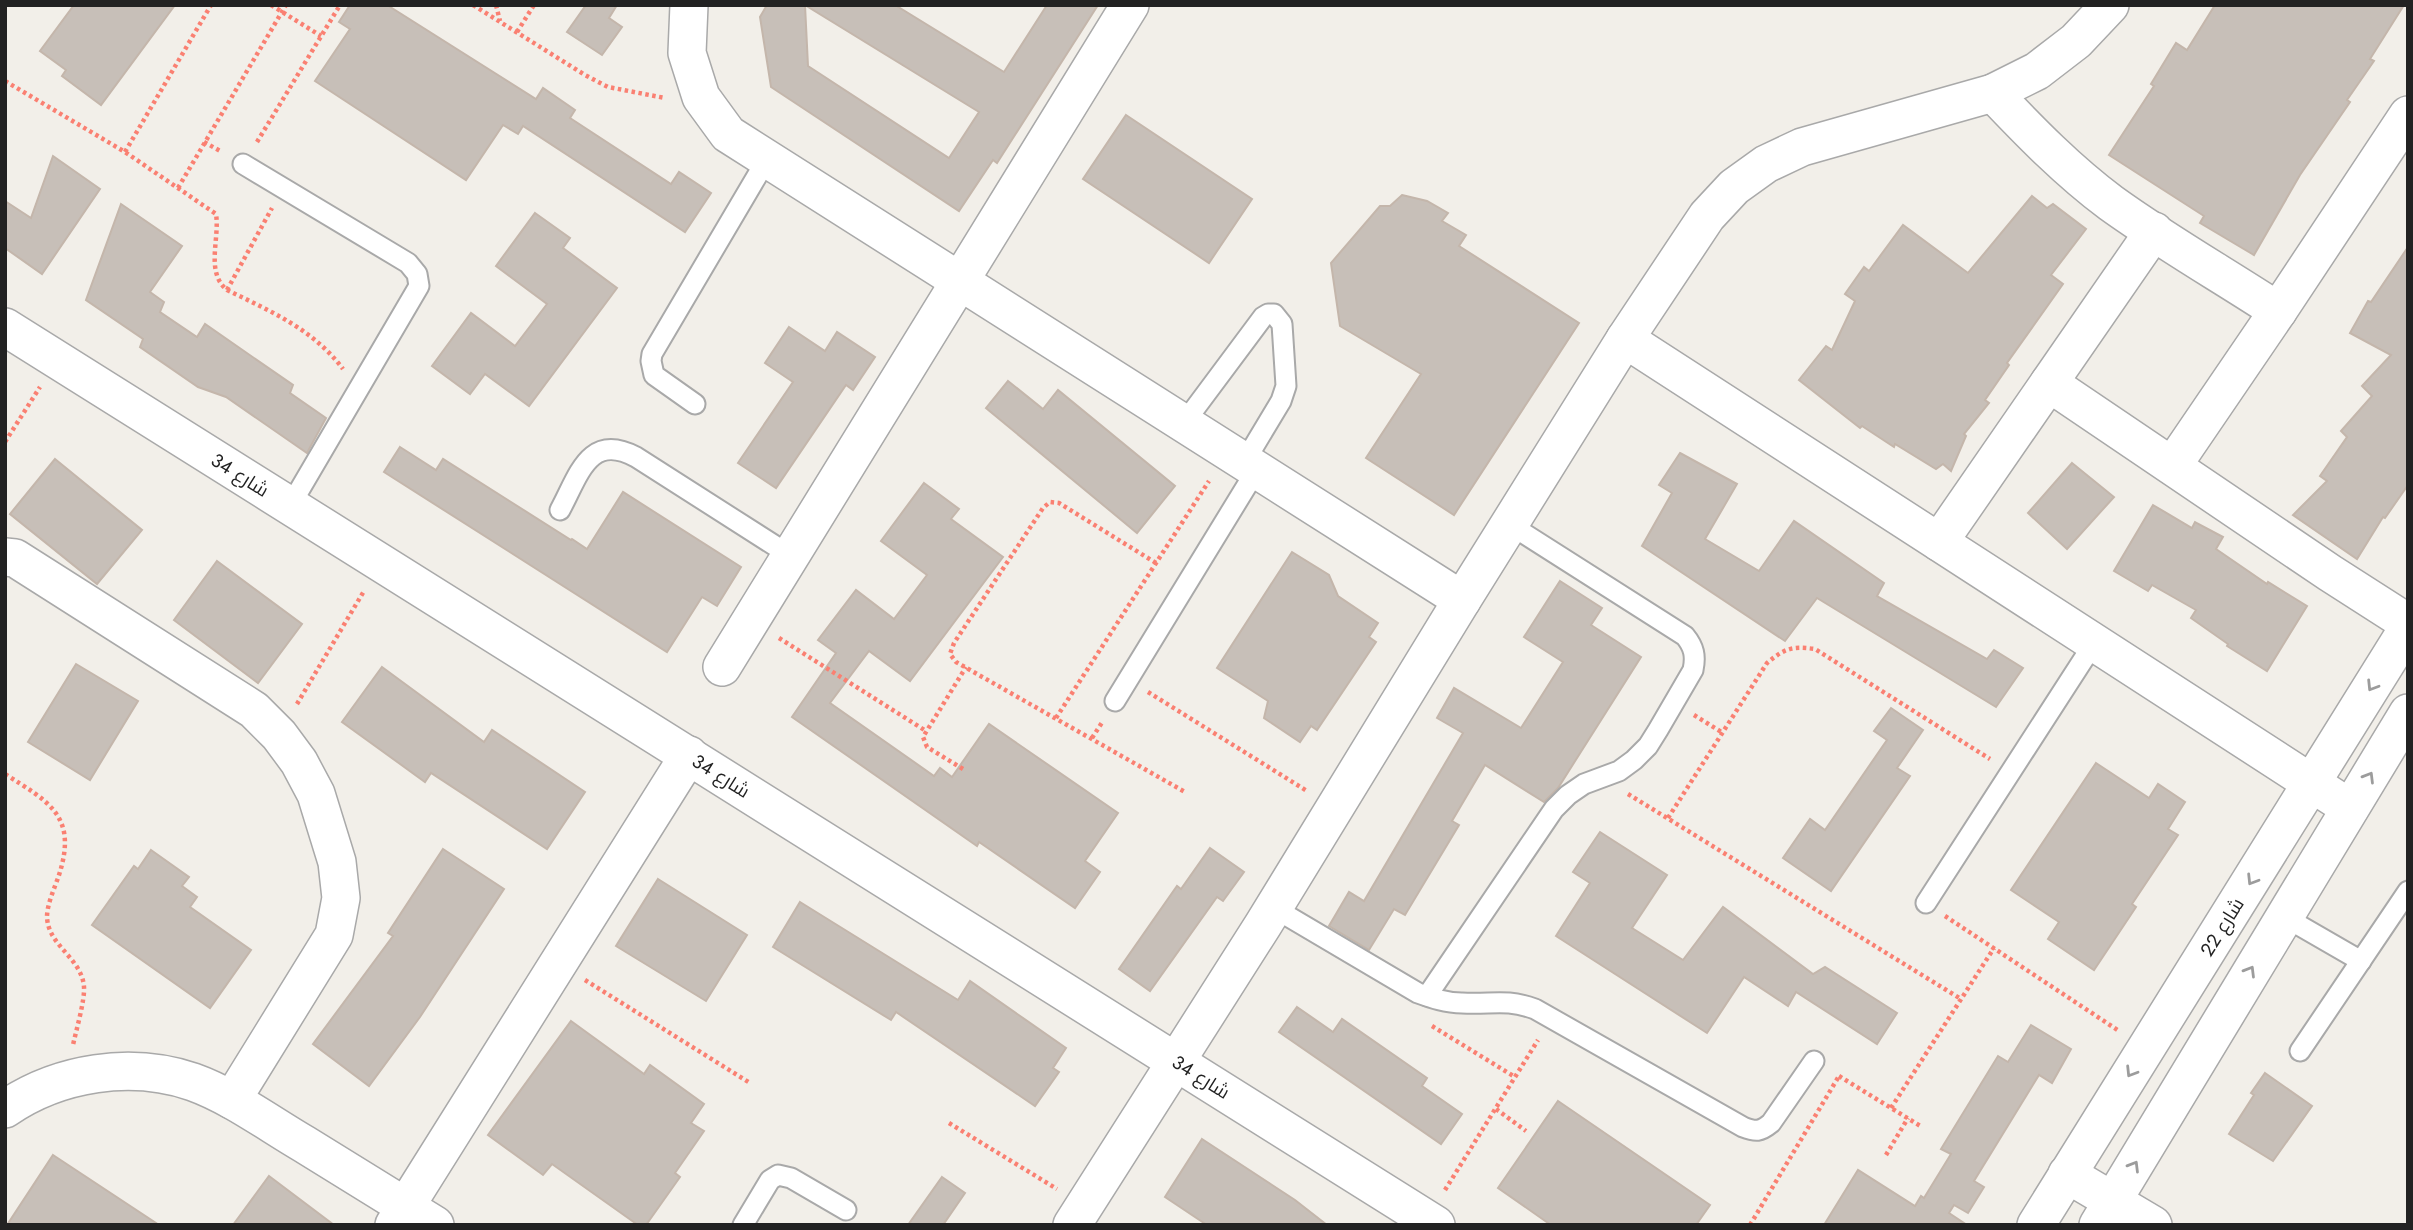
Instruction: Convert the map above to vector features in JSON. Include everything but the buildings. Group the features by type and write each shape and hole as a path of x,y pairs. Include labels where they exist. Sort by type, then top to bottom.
{"street":[{"path":"689,5 687,53 701,97 728,134 1462,600"},
{"path":"722,667 1130,5"},
{"path":"1078,1215 1274,908 1625,339 1707,216 1734,187 1766,164 1802,147 1993,93 2037,71 2076,41 2110,5"},
{"path":"1993,93 2030,133 2110,202 2278,311"},
{"path":"2173,465 2408,115"},
{"path":"1939,542 2154,231"},
{"name":"شارع 34","path":"5,327 1432,1222"},
{"path":"1625,339 2350,808"},
{"path":"2049,383 2408,623"},
{"path":"5,557 15,558 254,710 279,735 299,762 316,793 337,862 341,898 334,935 232,1100"},
{"name":"شارع 22","path":"2043,1222 2067,1174 2408,628"},
{"path":"2106,1212 2408,713"},
{"path":"5,1109 22,1097 66,1079 108,1071 151,1073 192,1082 232,1100 411,1219 558,963 689,755"},
{"path":"2067,1174 2106,1212 2153,1225"}],"lane":[{"path":"695,404 654,375 650,361 652,354 767,159"},
{"path":"243,164 408,263 417,274 419,286 290,506"},
{"path":"1115,701 1243,460 1281,401 1286,386 1282,324 1274,314 1264,317 1184,423"},
{"path":"560,510 588,460 604,449 615,448 636,457 791,556"},
{"path":"1427,996 1555,809 1568,795 1584,784 1619,771 1648,746 1693,670 1695,661 1691,643 1685,636 1509,524"},
{"path":"1926,903 2094,643"},
{"path":"2300,1051 2408,891"},
{"path":"1274,908 1418,993 1460,1003 1518,1003 1551,1018 1743,1127 1755,1131 1762,1130 1771,1123 1814,1060"},
{"path":"2283,916 2361,961"},
{"path":"743,1225 770,1180 778,1175 791,1178 846,1210"}],"path":[{"path":"125,152 211,5"},
{"path":"271,5 321,36"},
{"path":"178,189 286,5"},
{"path":"243,164 340,5"},
{"path":"473,5 608,87 672,99 701,97"},
{"path":"496,5 500,22"},
{"path":"516,32 534,5"},
{"path":"5,81 125,152 216,214 215,272 220,284 294,323 320,342 359,391"},
{"path":"227,290 283,187"},
{"path":"5,442 58,360"},
{"path":"1056,718 1156,563 1243,460"},
{"path":"1156,563 1059,503 1049,502 951,649 952,659 1185,792"},
{"path":"279,735 381,563"},
{"path":"751,621 926,731"},
{"path":"1668,818 1767,663 1780,652 1797,646 1815,649 2010,772"},
{"path":"963,769 925,744 923,737 966,667"},
{"path":"1128,680 1334,808"},
{"path":"1674,703 1723,733"},
{"path":"5,774 48,801 59,818 65,838 65,858 47,915 51,936 79,969 84,987 66,1079"},
{"path":"1602,778 1961,999"},
{"path":"1926,903 2146,1048"},
{"path":"1891,1108 1994,948"},
{"path":"558,963 750,1083"},
{"path":"1432,1222 1551,1018"},
{"path":"1814,1060 1922,1127"},
{"path":"1750,1225 1839,1076"},
{"path":"1496,1110 1526,1131"},
{"path":"1886,1155 1908,1118"},
{"path":"949,1123 1078,1215"}]}
